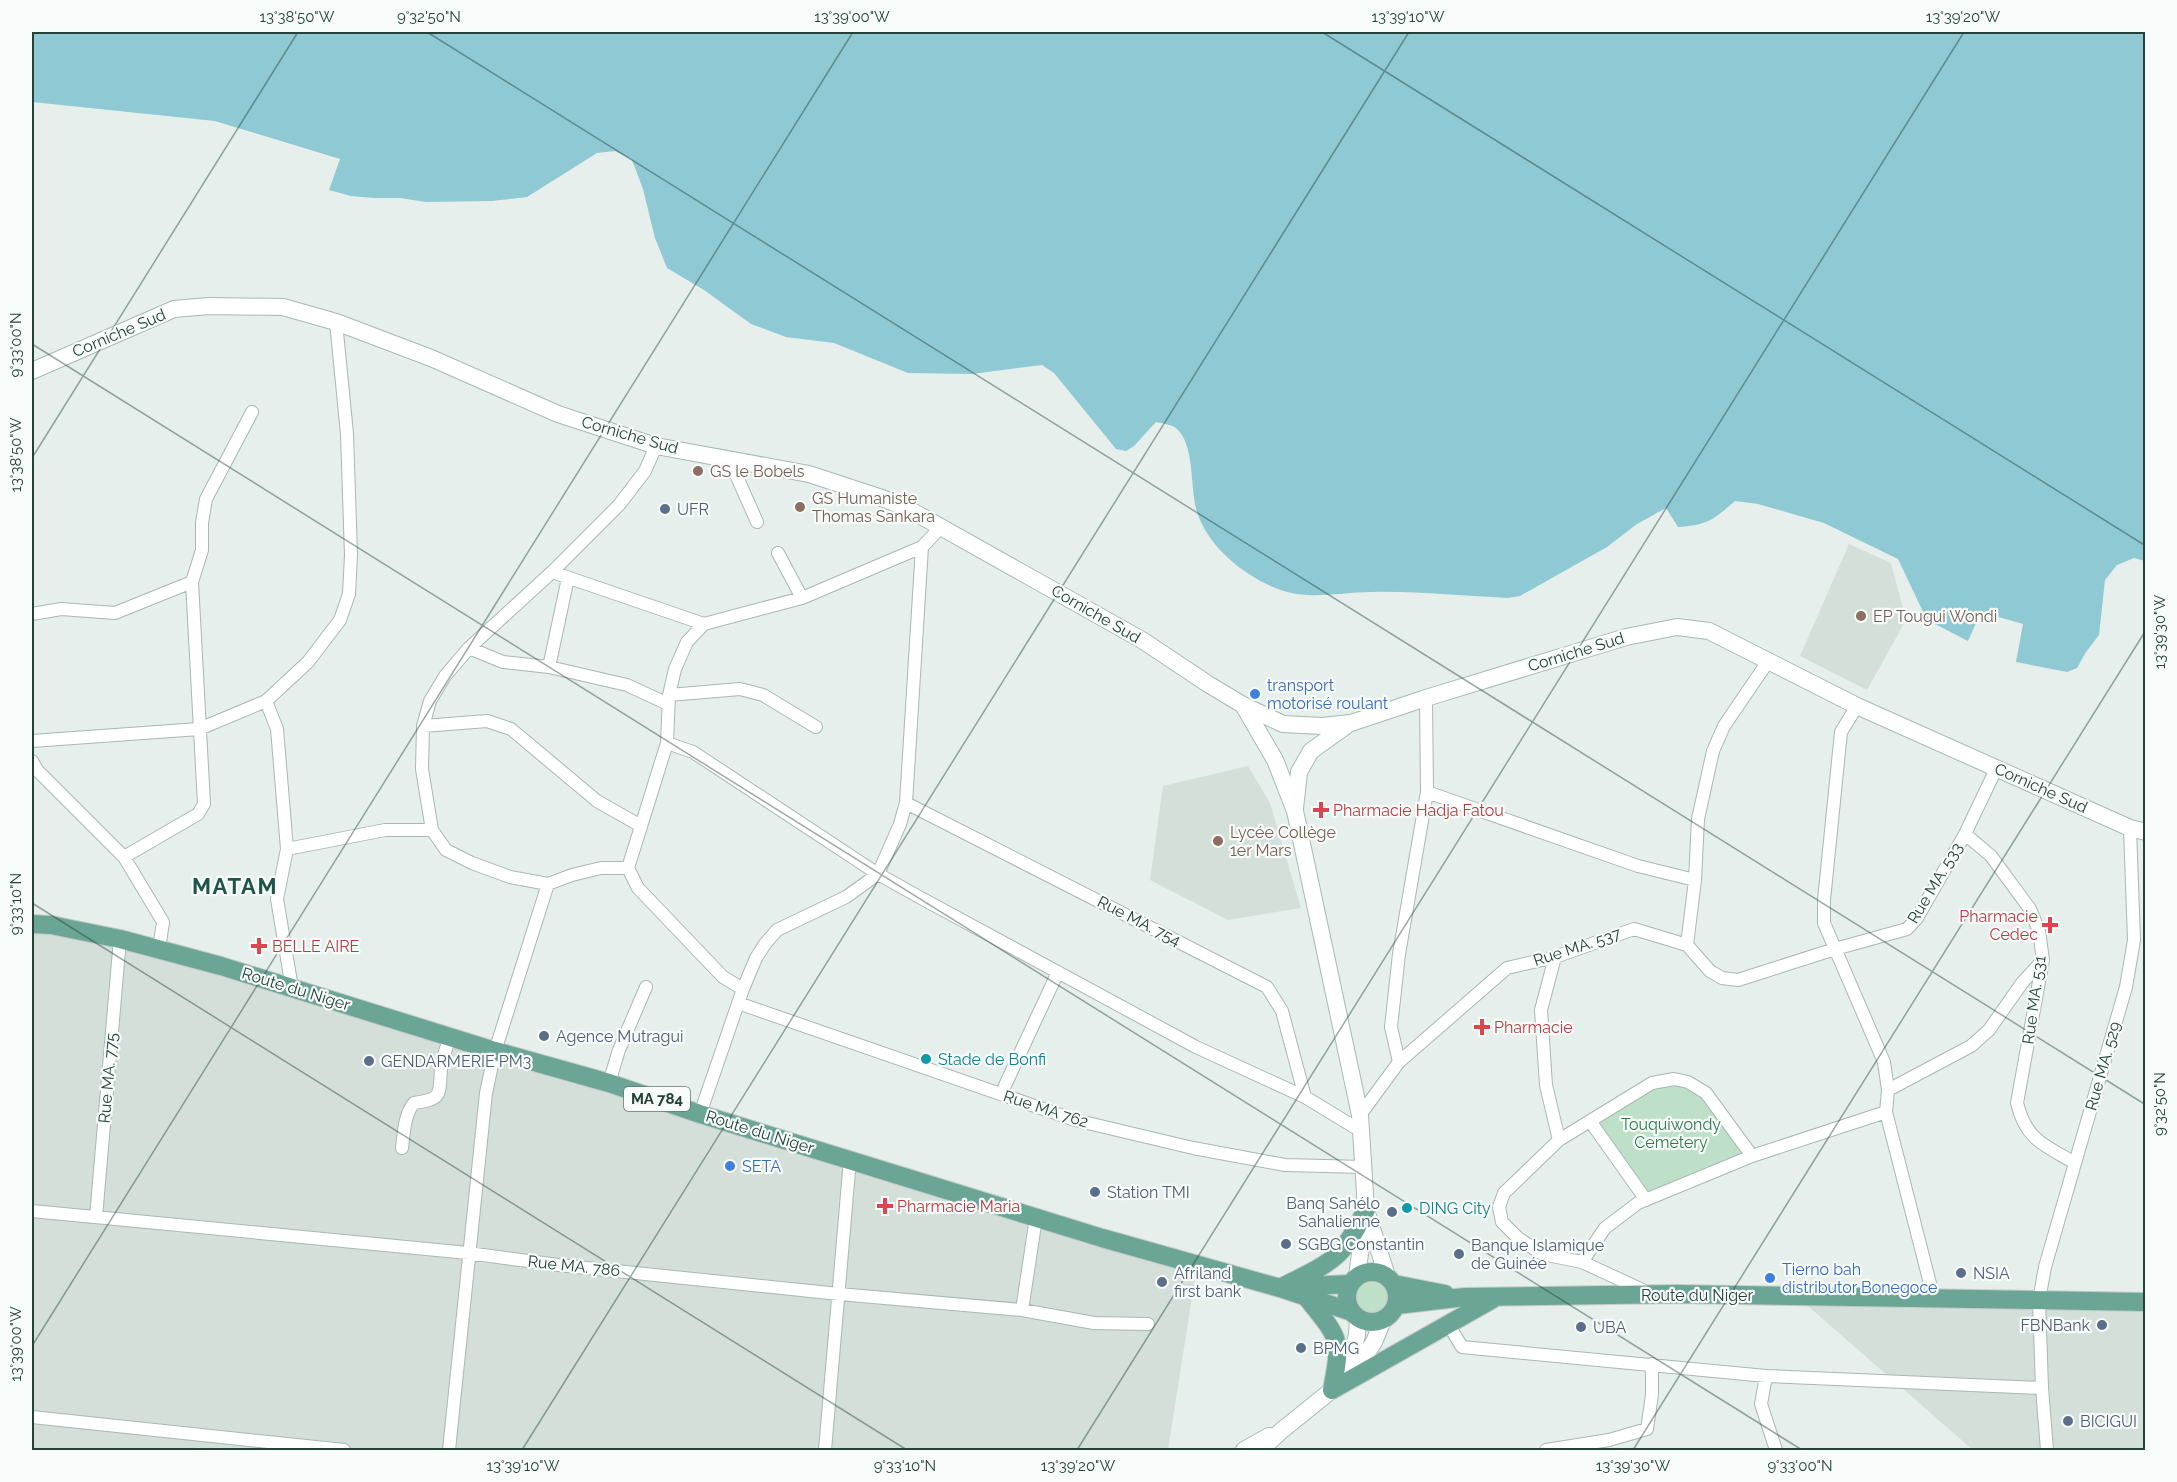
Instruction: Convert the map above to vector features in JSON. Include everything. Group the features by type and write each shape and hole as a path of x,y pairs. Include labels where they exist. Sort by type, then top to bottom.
{"main road":[{"name":"Corniche Sud","path":"32,371 174,309 209,306 283,307 336,322 431,358 558,414 656,446 732,458 809,474 879,496 942,526 1142,640 1244,705 1283,724 1322,726 1352,723 1425,698 1626,637 1677,627 1709,630 1857,706 2138,830"},
{"path":"1244,705 1275,760 1295,811 1361,1123 1366,1210 1354,1280 1347,1298 1355,1314 1357,1335 1346,1375"},
{"path":"1295,811 1299,772 1311,751 1352,723"},
{"name":"Route du Niger","path":"32,924 120,939 292,988 495,1051 609,1083 700,1114 1036,1218 1280,1288 1355,1314"},
{"path":"1261,1450 1332,1390 1346,1375 1374,1342 1383,1320 1396,1305 1397,1291 1366,1210"},
{"path":"1280,1288 1322,1266 1337,1255 1349,1240 1366,1210"},
{"path":"1354,1280 1372,1271 1391,1280"},
{"name":"Route du Niger","path":"1280,1288 1354,1280"},
{"name":"Route du Niger","path":"1391,1280 1465,1297"},
{"name":"Route du Niger","path":"1396,1305 1465,1297 1652,1294 2145,1302"},
{"path":"1307,1298 1337,1339 1339,1354 1332,1390"},
{"path":"1332,1390 1494,1298"},
{"path":"1355,1314 1365,1321 1383,1320"},
{"path":"1244,1450 1281,1431"}],"street":[{"path":"32,741 199,729 266,701 308,662 340,620 349,594 351,555 347,434 336,322"},
{"path":"124,857 198,814 204,804 192,582 202,549 202,523 206,499 252,412"},
{"path":"628,868 601,868 548,884 510,877 472,863 446,850 432,830 422,769 423,726 430,701 445,676 469,648 552,572 619,505 645,471 656,446"},
{"path":"732,458 737,477 757,522"},
{"path":"743,989 723,977 638,888 628,868 668,743 669,700 675,669 687,642 704,624 802,598 922,547 942,526"},
{"path":"700,1114 756,958 777,930 846,897 878,874 900,824 906,803 922,547"},
{"path":"778,553 802,598"},
{"path":"552,572 704,624"},
{"path":"549,667 568,578"},
{"path":"32,614 61,609 114,613 192,582"},
{"path":"469,648 503,662 549,667 627,685 669,700 740,689 763,695 816,727"},
{"path":"1769,660 1724,726 1713,751 1698,819 1695,880 1687,945 1710,971 1722,978 1738,980 1835,949"},
{"path":"1399,1062 1391,1027 1399,954 1426,792 1425,698"},
{"path":"266,701 277,729 287,849 277,899 292,988"},
{"path":"1857,706 1840,732 1824,900 1824,922 1884,1062 1888,1090 1886,1112 1934,1299"},
{"path":"423,726 487,721 511,729 597,801 641,826"},
{"path":"668,743 693,752 878,874 1197,1047 1361,1123"},
{"path":"32,761 37,770 124,857 163,922 159,949"},
{"name":"Rue MA. 533","path":"1835,949 1907,929 1917,918 1965,834 1996,769"},
{"path":"1426,792 1638,866 1695,880"},
{"name":"Rue MA. 754","path":"906,803 1267,987 1282,1011 1305,1097"},
{"path":"287,849 385,830 432,830"},
{"name":"Rue MA. 529","path":"2047,1450 2039,1300 2045,1267 2126,987 2134,940 2138,830"},
{"name":"Rue MA. 531","path":"1965,834 1991,856 2030,909 2039,931 2043,960 2017,1103 2021,1120 2037,1141 2075,1163"},
{"path":"449,1450 486,1093 495,1051 548,884"},
{"name":"Rue MA. 537","path":"1361,1123 1399,1062 1507,968 1555,957 1634,928 1687,945"},
{"name":"Rue MA. 775","path":"96,1217 120,939"},
{"path":"1555,957 1541,1010 1545,1084 1560,1140"},
{"path":"1888,1090 1971,1046 1989,1030 2022,983 2043,960"},
{"path":"1001,1094 1058,972"},
{"path":"609,1083 618,1050 646,987"},
{"name":"Rue MA 762","path":"738,1003 1075,1120 1193,1148 1285,1165 1364,1167"},
{"path":"402,1148 410,1107 414,1103 429,1101 436,1097 441,1089 441,1066 450,1036"},
{"path":"1652,1294 1582,1262 1542,1254 1518,1238 1502,1222 1498,1207 1504,1193 1560,1140 1652,1083 1674,1079 1688,1082 1706,1093 1752,1156"},
{"path":"1582,1262 1605,1228 1638,1203 1752,1156 1886,1112"},
{"path":"1590,1121 1646,1200"},
{"path":"825,1450 850,1159"},
{"name":"Rue MA. 786","path":"32,1210 839,1294 1022,1310 1094,1323 1148,1324"},
{"path":"1022,1310 1036,1218"},
{"path":"1448,1324 1462,1347 1766,1376 2042,1388"},
{"path":"1546,1450 1609,1445 1647,1429 1652,1395 1652,1364"},
{"path":"1766,1376 1761,1404 1776,1450"},
{"path":"32,1417 344,1450"}],"shaded area":[{"name":"EP Tougui Wondi","path":"1849,544 1891,563 1906,620 1867,690 1800,656"},
{"name":"Lycée Collège 1er Mars","path":"1248,766 1270,803 1301,908 1228,920 1150,880 1163,786"},
{"path":"32,924 120,939 1197,1265 1168,1450 32,1450"},
{"path":"1801,1300 2145,1304 2145,1450 1973,1450"}],"green space":[{"name":"Touquiwondy Cemetery","path":"1674,1079 1704,1096 1747,1155 1646,1196 1596,1124 1655,1085"},
{"path":"1372,1274 1381,1275 1388,1280 1393,1287 1393,1305 1388,1312 1381,1317 1372,1318 1363,1317 1356,1312 1351,1305 1350,1296 1351,1287 1356,1280 1363,1275"}],"water":[{"path":"32,32 2145,32 2145,561 2134,558 2117,565 2105,580 2099,635 2077,668 2067,672 2016,662 2023,624 1981,612 1968,641 1927,620 1898,559 1824,523 1758,504 1735,501 1710,520 1688,526 1678,527 1666,508 1637,524 1607,547 1520,596 1508,598 1389,592 1310,595 1286,592 1261,581 1238,566 1217,547 1209,536 1197,512 1187,446 1183,436 1175,428 1156,422 1134,446 1126,451 1116,449 1054,373 1042,365 972,374 908,373 834,343 786,337 751,324 704,290 667,268 655,238 643,189 632,160 615,151 597,153 527,197 492,201 426,202 400,198 351,196 329,190 340,159 215,121 32,102"}],"place":[{"name":"GS le Bobels","path":"698,471"},
{"name":"GS Humaniste Thomas Sankara","path":"800,507"},
{"name":"UFR","path":"665,509"},
{"name":"EP Tougui Wondi","path":"1861,616"},
{"name":"transport motorisé roulant","path":"1255,694"},
{"name":"Pharmacie Hadja Fatou","path":"1321,810"},
{"name":"Lycée Collège 1er Mars","path":"1218,841"},
{"name":"Pharmacie Cedec","path":"2050,925"},
{"name":"BELLE AIRE","path":"259,946"},
{"name":"Pharmacie","path":"1482,1027"},
{"name":"Agence Mutragui","path":"544,1036"},
{"name":"Stade de Bonfi","path":"926,1059"},
{"name":"GENDARMERIE PM3","path":"369,1061"},
{"name":"SETA","path":"730,1166"},
{"name":"Station TMI","path":"1095,1192"},
{"name":"Pharmacie Maria","path":"885,1206"},
{"name":"DING City","path":"1407,1208"},
{"name":"Banq Sahélo Sahalienne","path":"1392,1212"},
{"name":"SGBG Constantin","path":"1286,1244"},
{"name":"Banque Islamique de Guinée","path":"1459,1254"},
{"name":"NSIA","path":"1961,1273"},
{"name":"Tierno bah distributor Bonegoce","path":"1770,1278"},
{"name":"Afriland first bank","path":"1162,1282"},
{"name":"FBNBank","path":"2102,1325"},
{"name":"UBA","path":"1581,1327"},
{"name":"BPMG","path":"1301,1348"},
{"name":"BICIGUI","path":"2068,1421"}],"district":[{"name":"MATAM","path":"235,886"}]}
